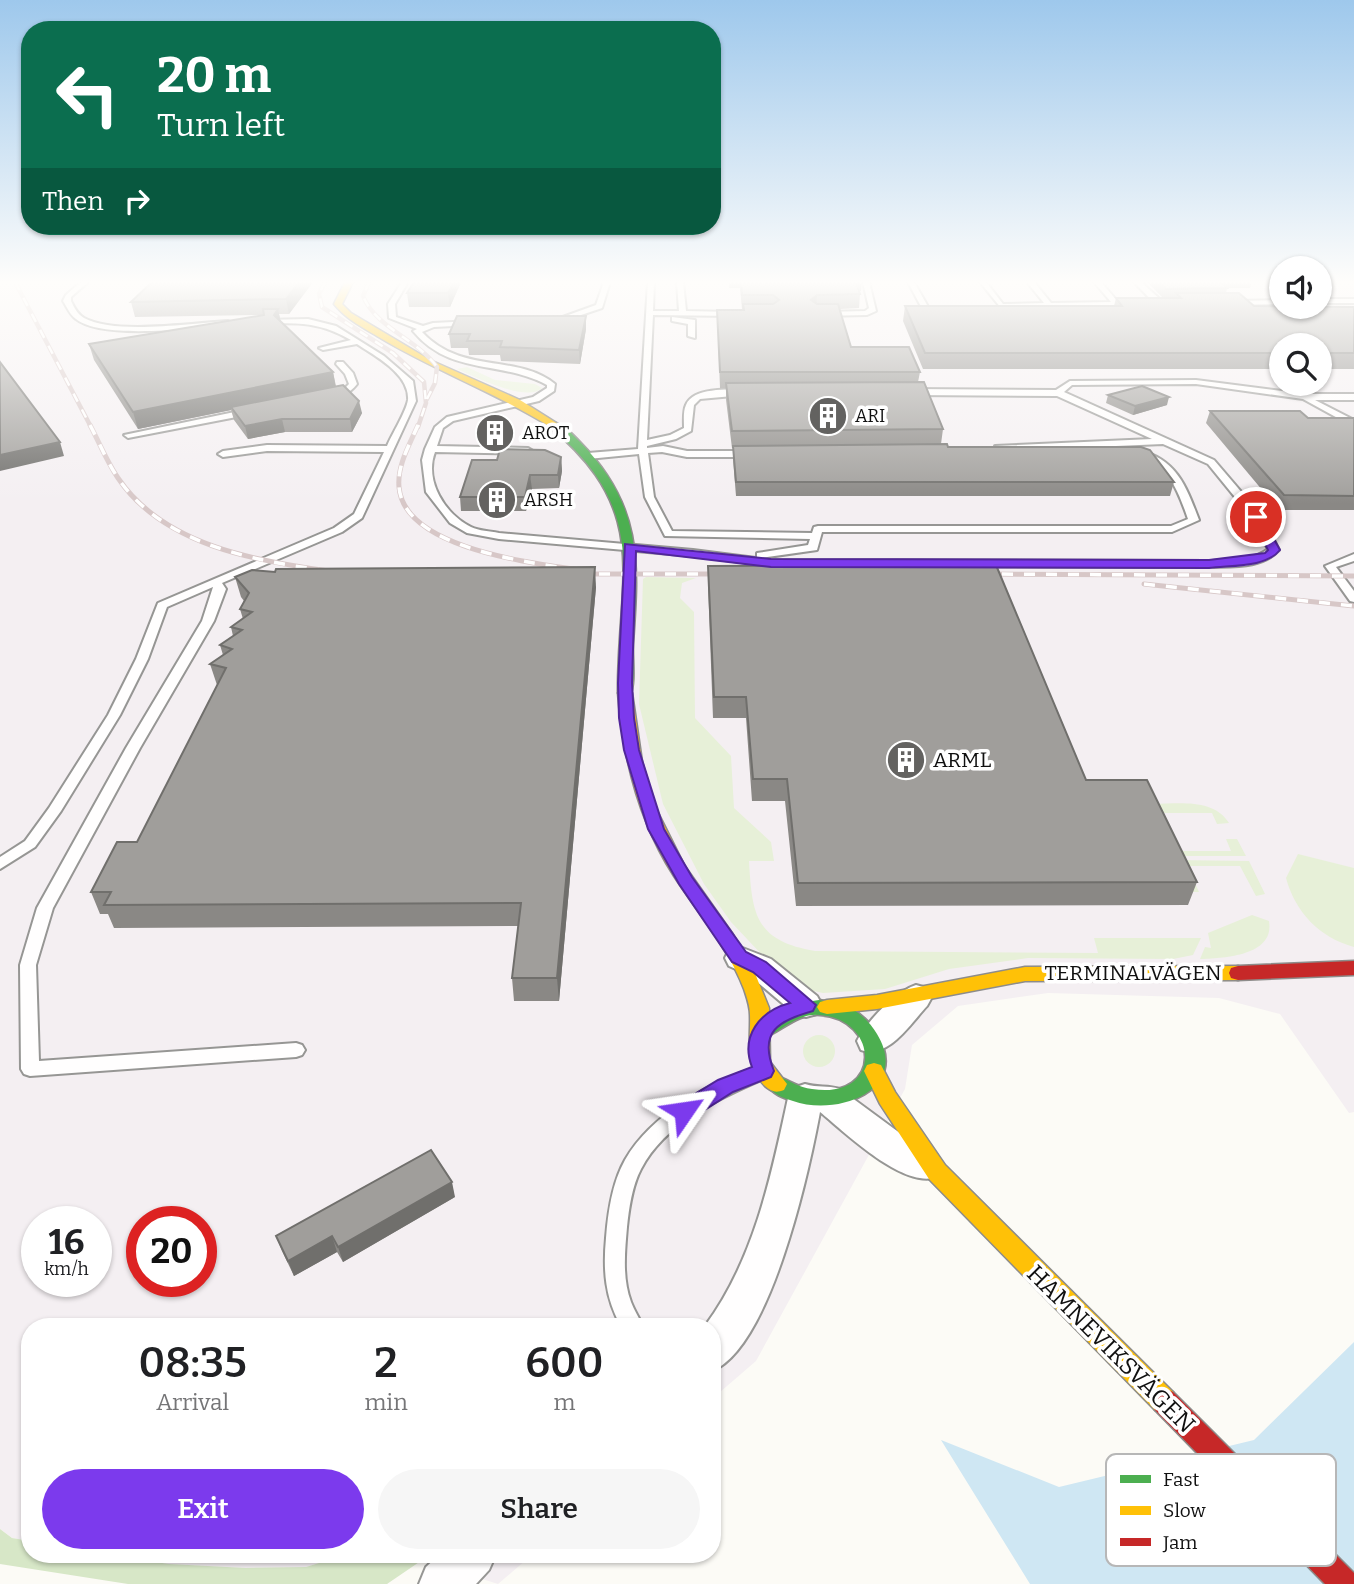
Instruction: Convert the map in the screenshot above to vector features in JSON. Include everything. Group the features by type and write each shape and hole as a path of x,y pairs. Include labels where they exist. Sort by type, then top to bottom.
{"street":[{"path":"418,356 437,367 523,403 561,430 588,456 618,506 631,560 625,683 631,750 656,829 667,852 739,957 759,1007 761,1031 757,1055 764,1071 777,1085 817,1098 856,1090 874,1056 916,997"},
{"path":"739,957 760,967 816,1006 855,1019 874,1056"},
{"name":"TERMINALVÄGEN","path":"816,1006 860,1006 894,997 916,997 977,981 1051,972 1177,974 1354,968"},
{"path":"761,1031 779,1013 816,1006"},
{"name":"HAMNEVIKSVÄGEN","path":"874,1056 883,1096 926,1151 937,1172 1215,1454"},
{"path":"721,1340 730,1329 766,1245 817,1098"},
{"name":"HAMNEVIKSVÄGEN","path":"817,1098 900,1153 937,1172"},
{"path":"443,1584 464,1563"},
{"name":"HAMNEVIKSVÄGEN","path":"1327,1566 1345,1584"}],"lane":[{"path":"0,864 30,844 54,811 114,715 142,659 162,605 348,524 364,505 412,401 410,383 396,368 377,356"},
{"path":"451,356 470,364 539,377 551,384 546,394 523,403 443,423 427,460 431,492 454,521 471,531 523,541 629,546 771,563 1209,564 1268,556 1274,550 1256,517 1219,469 1168,440 1058,393 905,392"},
{"path":"647,356 642,447 648,464 648,491 653,508 669,534 816,536"},
{"path":"319,398 351,389 349,373 340,364"},
{"path":"1058,393 1070,383 1196,382 1305,397 1354,397"},
{"path":"689,388 697,397"},
{"path":"588,456 642,447 688,429 690,405 697,397 753,392"},
{"path":"1305,397 1354,424"},
{"path":"128,435 253,411"},
{"path":"725,557 813,548 818,529 1172,528 1194,520 1167,463 1152,454 1116,451 989,451 1168,440"},
{"path":"642,447 766,449"},
{"path":"223,454 267,448 391,449"},
{"path":"430,449 528,452"},
{"path":"663,449 687,454 757,454"},
{"path":"1354,557 1330,566 1354,599"},
{"path":"215,581 220,589 208,621 133,748 45,908 29,965 30,1069 296,1050"},
{"path":"627,1318 621,1309 612,1278 618,1213 632,1167 645,1149 684,1111 726,1086 764,1071"}],"shaded area":[{"path":"0,356 1269,356 1269,396 1332,396 1332,356 1354,356 1354,1112 1349,1113 1280,1014 1219,998 1048,993 958,1006 912,1045 905,1089 756,1361 721,1391 721,1318 21,1318 21,1540 12,1538 0,1529"},
{"path":"162,1563 319,1563 306,1567 246,1568"},
{"path":"432,1563 522,1563 498,1584"}],"green space":[{"path":"467,367 495,380 535,384 542,388 535,392 514,391 457,369"},
{"path":"696,578 682,583 680,598 694,612 695,718 731,756 734,808 771,842 774,861 749,861 750,880 755,910 761,922 780,940 815,951 1098,953 1094,938 1201,938 1193,955 1173,959 1028,958 949,969 885,989 823,993 809,990 766,959 731,922 704,884 663,804 639,704 643,579"},
{"path":"1184,803 1205,806 1214,809 1229,823 1217,824 1212,813 1161,813 1153,804"},
{"path":"1226,839 1237,839 1246,856 1182,856 1179,851 1231,851"},
{"path":"1298,854 1354,868 1354,947 1320,930 1296,902 1286,878"},
{"path":"1172,860 1249,861 1265,894 1256,896 1240,866 1187,866 1199,892 1191,892"},
{"path":"1252,915 1269,921 1269,933 1264,942 1234,956 1200,959 1205,947 1211,948 1208,933"},
{"path":"819,1035 830,1040 835,1051 830,1062 819,1067 808,1062 803,1051 808,1040"},
{"path":"0,1529 12,1538 21,1540 21,1563 162,1563 246,1568 306,1567 319,1563 418,1563 387,1584 128,1584 0,1564"}],"water":[{"path":"1354,1342 1354,1584 1030,1584 941,1440 1059,1487 1106,1476 1106,1566 1336,1566 1336,1454 1196,1454 1254,1440"}],"building":[{"path":"97,356 316,356 333,372 133,412"},
{"path":"719,356 913,356 920,372 720,372"},
{"path":"0,362 60,442 0,455"},
{"name":"ARI","path":"924,382 943,429 732,431 726,383"},
{"path":"343,385 359,401 350,419 282,419 245,426 231,407"},
{"path":"1142,386 1169,397 1135,406 1108,395"},
{"path":"1210,411 1300,411 1308,418 1354,418 1354,496 1284,495"},
{"path":"947,444 948,447 1141,447 1150,450 1174,482 736,482 733,446"},
{"path":"500,449 545,450 561,457 558,475 530,475 525,497 460,497 472,460 497,460"},
{"name":"ARML","path":"996,565 1086,780 1147,780 1197,882 798,883 787,779 753,779 746,697 714,697 708,566"},
{"path":"595,567 557,978 512,978 521,903 104,905 111,892 91,892 117,842 137,842 226,668 210,664 232,649 220,645 242,630 231,627 252,612 240,609 249,593 235,577 252,570 275,572 276,569"},
{"path":"431,1150 452,1182 338,1247 332,1236 288,1261 276,1236"}],"railway":[{"path":"54,356 91,427"},
{"path":"396,356 424,382 426,403 418,427"},
{"path":"427,399 435,383 437,367 428,356"},
{"path":"418,425 402,463 399,487 406,508 423,525 446,539 474,549 533,563 580,570"},
{"path":"91,427 118,478 137,501 160,519 185,534 242,555 329,571"},
{"path":"577,574 728,574"},
{"path":"980,574 1354,576"},
{"path":"1144,584 1354,606"}],"traffic: fast":[{"path":"553,424 569,437 596,468 608,485 624,523 631,564 625,693"},
{"path":"761,1031 791,1012 819,1007 844,1014 863,1028 875,1047 876,1067 865,1085 840,1097 807,1097 777,1084"}],"traffic: slow":[{"path":"417,356 517,402 553,424"},
{"path":"625,693 630,739 647,807 678,869 743,966 759,1008 760,1062 777,1084"},
{"path":"827,1007 877,1002 1025,974 1238,973"},
{"path":"874,1071 887,1098 937,1172 1164,1401"}],"traffic: jam":[{"path":"1238,973 1354,968"},
{"path":"1164,1401 1216,1454"},
{"path":"1327,1566 1345,1584"}],"place":[{"name":"ARI","path":"828,416"},
{"name":"AROT","path":"495,433"},
{"name":"ARSH","path":"497,500"},
{"name":"ARML","path":"906,760"}],"route":[{"path":"684,1111 726,1086 764,1071 757,1055 761,1031 779,1013 806,1005 760,967 739,957 685,880 656,829 631,750 627,718 625,683 631,560 629,546 771,563 1209,564 1268,556 1274,550 1256,517"}]}
